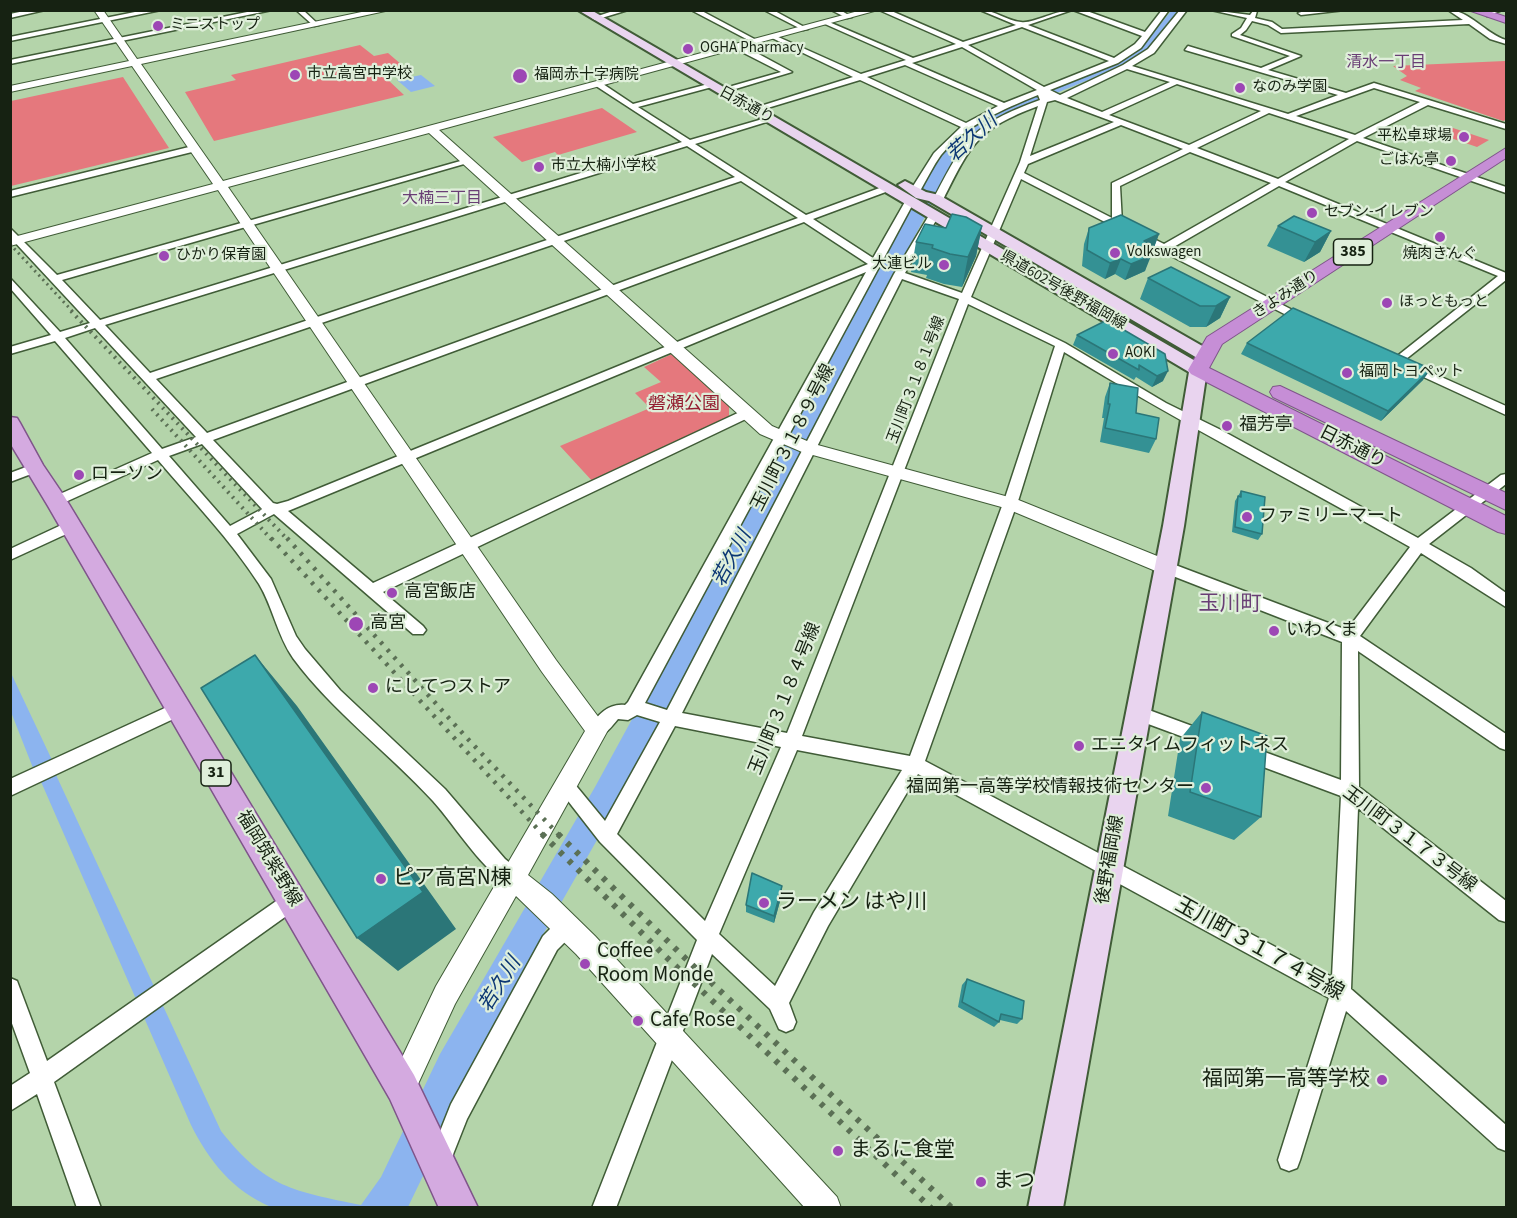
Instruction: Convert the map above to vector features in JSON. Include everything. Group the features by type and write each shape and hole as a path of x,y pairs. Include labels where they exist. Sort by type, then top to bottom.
{"highway":[{"path":"1472,16 1494,13 1506,20"},
{"name":"きよみ通り","path":"1201,363 1214,341 1506,152"},
{"name":"日赤通り","path":"1201,363 1506,502"},
{"name":"日赤通り","path":"1201,363 1506,526"}],"main road":[{"name":"日赤通り","path":"583,10 600,14 735,87 763,112"},
{"name":"日赤通り","path":"600,14 671,64 763,112 888,189 924,197"},
{"name":"日赤通り","path":"763,112 777,109 924,197"},
{"name":"県道602号後野福岡線","path":"924,197 930,215 991,240"},
{"name":"県道602号後野福岡線","path":"924,197 991,240 1201,363"},
{"name":"後野福岡線","path":"1045,1208 1201,363"},
{"name":"福岡筑紫野線","path":"10,423 22,473 56,501 402,1087 459,1208"}],"street":[{"path":"10,16 42,10"},
{"path":"10,39 101,16 158,10"},
{"path":"10,62 269,10"},
{"path":"299,10 316,25"},
{"path":"10,89 386,10"},
{"path":"600,14 625,10"},
{"path":"694,10 756,42"},
{"path":"767,10 805,29"},
{"path":"834,10 849,17"},
{"path":"13,237 218,186 874,10"},
{"path":"882,10 960,43 1043,95 1058,97 1104,114 1506,276"},
{"path":"983,10 1115,61"},
{"path":"10,351 688,143 763,112 860,77 960,43 1069,10"},
{"path":"1076,10 1147,35"},
{"path":"924,197 969,144 991,125 1043,95 1115,61 1138,46 1166,10"},
{"path":"1058,97 1126,68 1151,51 1184,10"},
{"path":"1214,10 1252,15 1281,31 1472,16"},
{"path":"1298,12 1342,10"},
{"path":"1451,10 1472,16 1492,38 1506,42"},
{"path":"1298,12 1327,29"},
{"path":"1252,15 1244,29 1234,35 1297,56 1261,70"},
{"path":"101,16 218,186 278,268 549,666 597,730"},
{"path":"827,23 1004,106"},
{"path":"774,37 966,126"},
{"path":"735,87 788,72 739,47"},
{"path":"1188,48 1345,95"},
{"path":"1126,68 1178,81 1289,116 1506,190"},
{"path":"1104,114 1178,81"},
{"path":"597,84 876,264"},
{"path":"634,106 710,85"},
{"path":"1289,116 1374,85 1506,127"},
{"path":"924,197 937,155 966,126 1004,106 1043,95"},
{"name":"玉川町３１８１号線","path":"897,473 965,298 1024,162 1043,95"},
{"path":"1165,248 1356,138 1428,102"},
{"path":"1117,224 1114,185 1269,110"},
{"path":"1024,162 1121,122"},
{"path":"430,128 766,430 808,448 1010,503 1165,567 1350,638 1506,743"},
{"path":"10,194 193,149"},
{"path":"56,279 467,162"},
{"path":"1019,174 1311,323"},
{"path":"147,378 741,177"},
{"path":"56,501 161,454 888,189"},
{"name":"玉川町３１８９号線","path":"634,707 876,264 924,197"},
{"name":"玉川町３１８９号線","path":"606,836 671,718 808,448 930,215"},
{"path":"13,237 56,279 268,506 277,509 418,630"},
{"path":"228,533 277,509 876,264"},
{"path":"899,274 965,298 1061,345 1162,406 1466,572 1506,601"},
{"path":"1506,276 1391,359 1506,411"},
{"path":"10,280 228,533 266,583 289,639 334,695 439,795 498,865 564,923 671,1036 826,1208"},
{"path":"778,1002 821,919 915,765 1010,503 1061,345"},
{"path":"373,590 468,546 479,538 747,414"},
{"name":"玉川町３１８４号線","path":"604,1208 708,937 791,741 897,473"},
{"path":"1289,1160 1341,993 1350,791 1350,638 1419,545 1506,478"},
{"path":"10,555 70,526"},
{"path":"402,1087 420,1043 521,884 573,796 597,730 615,711 628,713 634,707"},
{"name":"玉川町３１７４号線","path":"634,707 671,718 915,765 1341,993 1506,1140"},
{"path":"10,788 178,709"},
{"name":"玉川町３１７３号線","path":"1138,713 1350,791 1506,914"},
{"path":"573,796 606,836 708,937 778,1002 786,1022"},
{"path":"10,1100 292,900"},
{"path":"436,1160 459,1112 550,943 564,923"},
{"path":"10,988 89,1208"}],"green space":[{"path":"360,45 374,56 388,53 409,71 386,78 404,95 214,141 185,92 236,80 231,75"},
{"path":"1506,61 1506,120 1503,121 1415,91 1421,88 1400,80 1407,76 1393,66"},
{"path":"123,77 169,148 11,186 11,101"},
{"path":"602,108 637,132 558,155 555,152 522,162 493,137"},
{"name":"平松卓球場","path":"1450,127 1489,140 1477,147 1439,134"},
{"name":"磐瀬公園","path":"674,353 729,403 729,419 594,483 560,446 650,408 635,393 661,382 644,367"}],"water":[{"name":"若久川","path":"1171,11 1181,11 1162,36 1148,49 1101,75 1018,110 993,124 972,139 956,157 696,657 613,812 545,931 408,1207 271,1207 234,1184 214,1163 191,1125 33,768 11,712 10,671 221,1131 252,1165 282,1184 317,1196 361,1205 381,1177 440,1054 595,787 940,155 953,140 987,115 1113,64 1143,46"},
{"path":"421,75 435,86 411,92 397,80"}],"building":[{"path":"952,214 966,217 982,226 968,257 950,254 932,248 933,245 916,242 925,224 946,228"},
{"path":"1121,215 1159,234 1144,241 1151,245 1140,250 1151,256 1131,264 1121,259 1110,263 1087,250 1089,228"},
{"path":"1294,216 1331,231 1315,242 1278,226"},
{"path":"1171,267 1230,297 1216,306 1200,306 1148,278"},
{"name":"福岡トヨペット","path":"1293,308 1431,369 1388,411 1247,343"},
{"path":"1107,320 1165,354 1168,371 1157,376 1139,365 1139,370 1077,335"},
{"path":"1110,383 1138,388 1136,413 1159,418 1156,439 1105,428 1110,404 1108,404"},
{"name":"ファミリーマート","path":"1241,491 1265,497 1262,534 1235,527 1238,496 1241,497"},
{"name":"ピア高宮N棟","path":"255,655 423,892 357,938 201,688"},
{"path":"1202,712 1267,736 1261,817 1190,792"},
{"name":"ラーメン はや川","path":"752,873 782,886 774,916 746,905"},
{"path":"967,979 1024,1001 1022,1019 1001,1014 999,1022 962,1002"}],"railway":[{"path":"10,244 73,312"},
{"path":"71,311 288,540"},
{"path":"152,409 272,540"},
{"path":"271,538 544,836"},
{"path":"287,538 465,736 559,835"},
{"path":"559,835 685,958 952,1208"},
{"path":"544,836 664,955 931,1208"}],"place":[{"name":"ミニストップ","path":"158,26"},
{"name":"OGHA Pharmacy","path":"688,49"},
{"name":"市立高宮中学校","path":"295,75"},
{"name":"福岡赤十字病院","path":"520,76"},
{"name":"なのみ学園","path":"1240,88"},
{"name":"平松卓球場","path":"1464,137"},
{"name":"ごはん亭","path":"1451,161"},
{"name":"市立大楠小学校","path":"539,167"},
{"name":"セブン-イレブン","path":"1312,213"},
{"name":"焼肉きんぐ","path":"1440,237"},
{"name":"Volkswagen","path":"1115,253"},
{"name":"ひかり保育園","path":"164,256"},
{"name":"大連ビル","path":"944,265"},
{"name":"ほっともっと","path":"1387,303"},
{"name":"AOKI","path":"1113,354"},
{"name":"福岡トヨペット","path":"1347,373"},
{"name":"福芳亭","path":"1227,426"},
{"name":"ローソン","path":"79,475"},
{"name":"ファミリーマート","path":"1247,517"},
{"name":"高宮飯店","path":"392,593"},
{"name":"高宮","path":"356,624"},
{"name":"いわくま","path":"1274,631"},
{"name":"にしてつストア","path":"373,688"},
{"name":"エニタイムフィットネス","path":"1079,746"},
{"name":"福岡第一高等学校情報技術センター","path":"1206,788"},
{"name":"ピア高宮N棟","path":"381,879"},
{"name":"ラーメン はや川","path":"764,903"},
{"name":"Coffee Room Monde","path":"585,964"},
{"name":"Cafe Rose","path":"638,1021"},
{"name":"福岡第一高等学校","path":"1382,1080"},
{"name":"まるに食堂","path":"838,1151"},
{"name":"まつ","path":"981,1182"}],"district":[{"name":"清水一丁目","path":"1386,63"},
{"name":"大楠三丁目","path":"442,199"},
{"name":"玉川町","path":"1230,605"}]}
